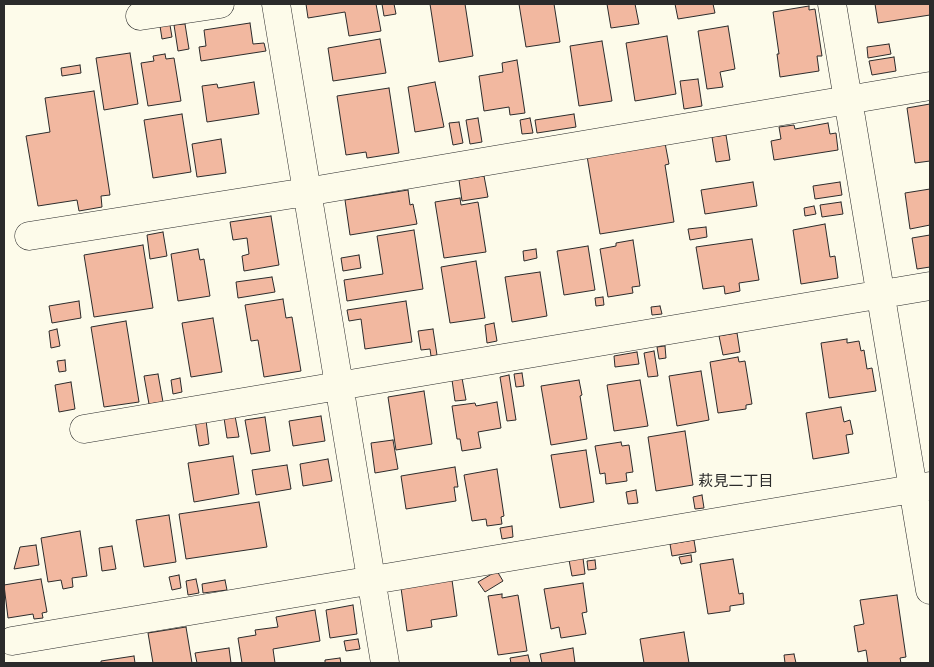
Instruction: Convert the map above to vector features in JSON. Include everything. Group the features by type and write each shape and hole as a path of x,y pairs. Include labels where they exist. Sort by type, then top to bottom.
{"street":[{"path":"140,16 220,4"},
{"path":"276,4 385,663"},
{"path":"832,4 880,295 922,488 930,590"},
{"path":"29,236 306,192 930,86"},
{"path":"84,429 930,286"},
{"path":"12,641 371,579 922,488"}],"building":[{"path":"306,4 376,4 381,31 349,36 345,12 308,18"},
{"path":"382,4 394,4 396,14 384,16"},
{"path":"430,4 465,4 473,56 439,62"},
{"path":"519,4 554,4 560,42 526,47"},
{"path":"607,4 635,4 639,24 611,28"},
{"path":"675,4 713,4 715,13 678,19"},
{"path":"875,4 930,4 930,15 878,23"},
{"path":"809,6 809,10 815,9 822,56 817,56 819,71 780,77 773,12"},
{"path":"250,23 253,44 264,43 266,51 201,61 199,47 206,46 204,30"},
{"path":"185,24 189,49 178,51 174,25"},
{"path":"170,25 172,37 162,39 160,26"},
{"path":"728,26 735,69 720,72 723,87 707,89 698,31"},
{"path":"667,36 676,94 635,101 626,43"},
{"path":"380,39 386,73 333,81 328,48"},
{"path":"602,41 612,101 579,106 570,46"},
{"path":"889,44 891,54 868,58 867,47"},
{"path":"130,53 138,104 104,110 96,58"},
{"path":"165,54 166,59 174,58 181,101 148,106 141,63 154,61 153,56"},
{"path":"894,57 896,71 872,75 869,61"},
{"path":"517,60 525,113 510,115 509,107 484,111 479,76 503,72 502,63"},
{"path":"80,65 81,73 62,76 61,68"},
{"path":"698,79 702,106 684,109 680,81"},
{"path":"254,82 259,114 207,122 202,86 217,84 218,88"},
{"path":"435,82 444,127 415,132 408,87"},
{"path":"389,88 399,153 367,158 366,152 346,155 337,96"},
{"path":"94,91 110,195 101,196 102,207 79,211 77,200 38,206 26,136 50,132 45,98"},
{"path":"930,104 930,161 915,163 907,108"},
{"path":"182,114 191,172 153,178 144,120"},
{"path":"574,114 576,127 537,133 535,120"},
{"path":"478,118 482,142 470,144 466,120"},
{"path":"530,118 533,133 522,134 520,120"},
{"path":"459,122 463,143 453,145 449,123"},
{"path":"828,123 830,134 836,133 838,150 774,160 771,141 781,139 779,127 794,125 795,129"},
{"path":"726,135 730,160 716,162 712,137"},
{"path":"221,139 226,173 197,177 192,144"},
{"path":"665,143 669,164 665,165 674,222 600,234 587,156"},
{"path":"484,176 488,197 462,201 459,180"},
{"path":"753,182 757,206 705,214 701,190"},
{"path":"840,182 842,195 815,199 813,186"},
{"path":"930,189 930,225 910,229 905,193"},
{"path":"408,190 410,205 413,204 417,224 350,235 345,200"},
{"path":"460,198 461,205 478,202 486,252 444,258 435,202"},
{"path":"841,202 843,214 822,217 820,205"},
{"path":"814,206 816,214 805,216 804,208"},
{"path":"271,216 279,265 244,271 242,256 249,254 247,238 233,240 230,222"},
{"path":"825,224 830,257 835,256 838,278 801,284 793,230"},
{"path":"706,227 707,237 690,240 688,229"},
{"path":"414,230 423,289 347,301 344,280 383,274 377,236"},
{"path":"163,232 167,256 150,259 147,235"},
{"path":"930,235 930,267 917,269 912,238"},
{"path":"752,239 759,280 739,283 740,291 725,294 724,286 703,289 696,247"},
{"path":"633,240 640,286 632,287 633,293 608,297 600,249 616,246 616,243"},
{"path":"143,245 153,308 94,317 84,255"},
{"path":"588,246 595,290 564,295 557,251"},
{"path":"198,249 200,260 204,259 210,296 178,301 171,254"},
{"path":"536,249 537,258 524,261 523,251"},
{"path":"359,255 361,268 343,271 341,258"},
{"path":"476,261 485,318 450,323 441,267"},
{"path":"540,272 547,316 512,322 505,277"},
{"path":"272,277 275,292 238,298 236,282"},
{"path":"603,297 604,305 596,306 595,298"},
{"path":"283,299 286,318 292,317 301,371 264,377 258,340 251,341 245,305"},
{"path":"79,301 81,318 52,323 49,306"},
{"path":"406,301 412,342 365,349 361,319 349,321 347,310"},
{"path":"660,306 662,314 652,315 651,307"},
{"path":"213,318 222,372 191,377 182,323"},
{"path":"126,321 139,402 104,407 91,327"},
{"path":"494,323 497,341 487,343 485,325"},
{"path":"57,329 60,346 51,348 49,331"},
{"path":"433,329 437,355 431,356 430,349 421,350 418,331"},
{"path":"737,333 740,352 723,355 719,336"},
{"path":"847,339 847,343 859,341 861,351 864,350 867,369 872,368 876,391 829,398 821,343"},
{"path":"665,346 666,358 659,359 657,347"},
{"path":"654,351 658,376 648,377 644,353"},
{"path":"637,352 639,364 615,367 614,356"},
{"path":"738,357 739,362 745,361 752,404 746,405 746,409 718,413 710,362"},
{"path":"65,360 66,371 59,372 57,361"},
{"path":"701,371 709,420 677,426 669,376"},
{"path":"522,373 524,386 516,387 514,374"},
{"path":"158,374 163,402 149,404 144,376"},
{"path":"509,375 516,420 507,421 500,377"},
{"path":"180,378 182,392 173,394 171,380"},
{"path":"462,378 466,400 455,401 452,380"},
{"path":"579,380 587,439 551,445 541,386"},
{"path":"640,380 648,426 614,431 607,385"},
{"path":"71,382 75,409 59,412 55,385"},
{"path":"424,391 432,444 396,450 388,397"},
{"path":"497,402 501,428 478,432 481,448 462,451 460,439 457,439 452,406 475,403 476,406"},
{"path":"841,407 844,422 850,420 853,434 846,435 849,453 813,459 806,413"},
{"path":"235,416 239,437 227,438 224,418"},
{"path":"321,416 325,441 293,446 289,421"},
{"path":"265,417 270,451 251,454 245,420"},
{"path":"206,420 209,444 199,446 195,421"},
{"path":"685,431 693,485 656,491 648,437"},
{"path":"393,440 398,469 375,473 371,443"},
{"path":"621,442 622,446 629,445 633,472 626,473 627,481 606,484 605,473 600,474 595,446"},
{"path":"586,450 594,502 560,508 551,455"},
{"path":"233,456 239,494 194,502 188,463"},
{"path":"328,459 332,481 303,486 300,464"},
{"path":"287,465 291,489 256,495 252,470"},
{"path":"455,467 458,487 454,487 456,501 406,509 401,476"},
{"path":"497,469 504,516 501,517 502,524 487,526 486,519 472,521 464,475"},
{"path":"636,490 638,503 628,504 626,492"},
{"path":"702,495 704,508 695,509 693,497"},
{"path":"259,502 267,547 186,559 179,514"},
{"path":"169,515 176,562 144,567 136,520"},
{"path":"512,526 513,537 502,539 500,528"},
{"path":"80,531 87,576 72,578 73,587 63,589 61,580 48,582 41,538"},
{"path":"694,540 696,552 672,556 670,544"},
{"path":"36,545 39,565 14,569 20,547"},
{"path":"112,546 116,569 102,571 99,548"},
{"path":"691,555 692,562 681,564 679,557"},
{"path":"583,558 585,574 572,576 569,560"},
{"path":"733,559 739,594 743,593 744,604 730,606 730,611 708,614 700,564"},
{"path":"595,560 596,569 588,570 587,561"},
{"path":"497,571 503,581 485,592 478,582"},
{"path":"179,575 181,588 172,590 169,577"},
{"path":"41,579 47,612 42,613 43,618 34,619 33,614 8,618 4,585"},
{"path":"196,579 199,593 188,595 186,581"},
{"path":"225,580 227,590 203,593 202,584"},
{"path":"452,580 457,616 431,620 432,627 407,631 401,588"},
{"path":"583,583 587,612 582,613 586,634 561,638 559,627 551,629 544,589"},
{"path":"502,594 502,598 518,595 527,651 498,655 488,596"},
{"path":"897,595 906,657 900,658 901,663 868,663 866,650 858,652 854,626 864,624 860,600"},
{"path":"353,605 357,634 330,638 326,610"},
{"path":"315,610 320,641 273,649 275,663 242,663 238,638 256,635 255,630 278,627 276,617"},
{"path":"186,627 192,663 153,663 148,633"},
{"path":"684,632 689,663 644,663 640,639"},
{"path":"358,639 360,649 346,651 344,641"},
{"path":"229,648 231,663 197,663 195,653"},
{"path":"573,648 575,663 542,663 540,654"},
{"path":"794,654 796,663 785,663 784,655"},
{"path":"528,655 530,663 511,663 510,658"},
{"path":"134,656 135,663 101,663 101,661"},
{"path":"340,658 341,663 325,663 325,660"}],"district":[{"name":"萩見二丁目","path":"736,482"}]}
